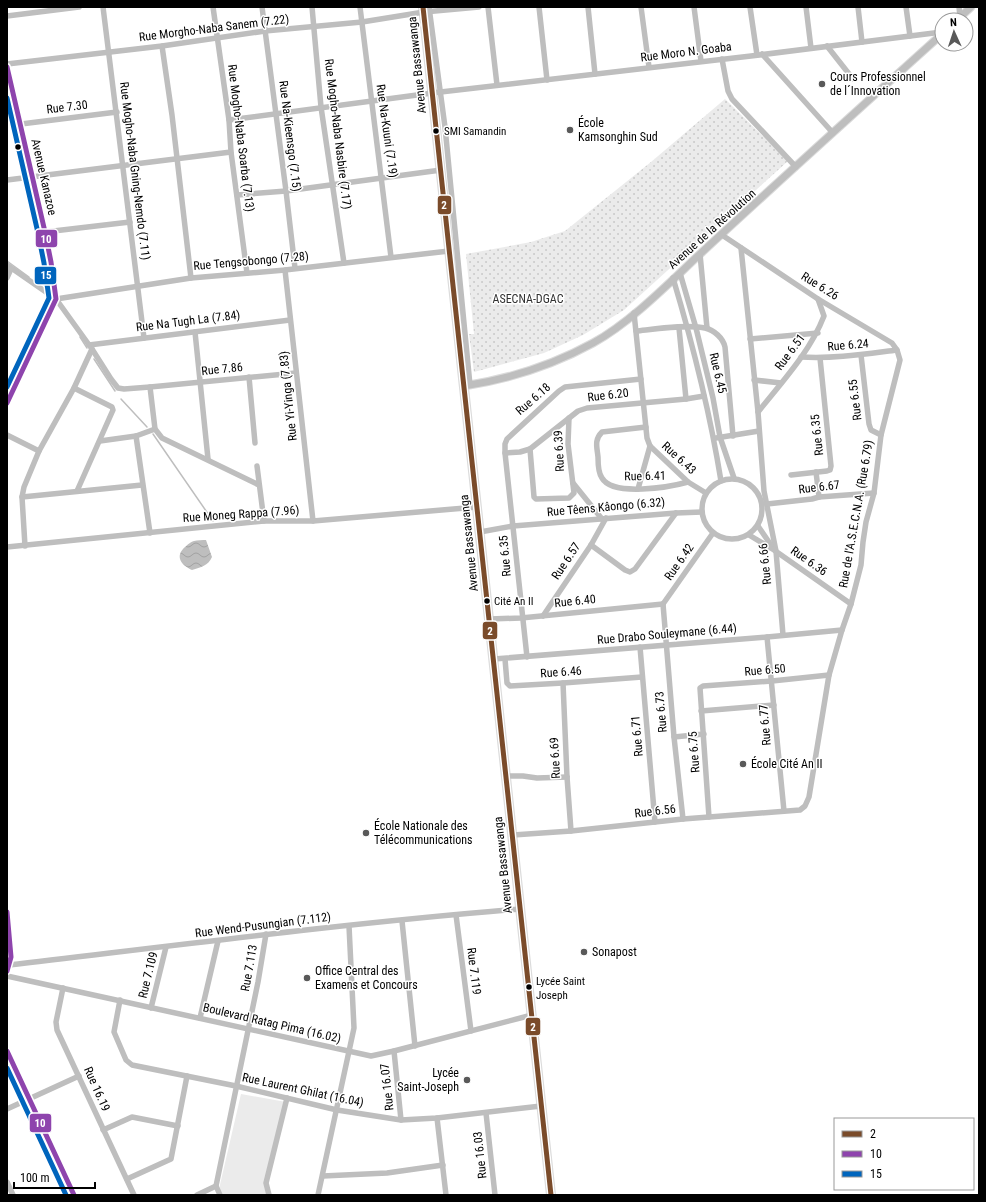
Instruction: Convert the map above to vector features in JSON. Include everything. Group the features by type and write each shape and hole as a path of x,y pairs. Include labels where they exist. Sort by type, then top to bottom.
{"highway":[{"name":"Avenue Bassawanga","path":"427,9 436,92 441,170 449,251 467,385 477,507 490,619 526,977 532,1015 551,1195"}],"main road":[{"name":"Avenue de la Révolution","path":"467,385 523,372 566,356 605,336 680,273 934,40"}],"street":[{"path":"7,16 79,7"},
{"name":"Rue Mogho-Naba Gning-Nemdo (7.11)","path":"103,7 144,338"},
{"name":"Rue Mogho-Naba Soarba (7.13)","path":"213,7 229,120 231,152 247,273"},
{"name":"Rue Na-Kieensgo (7.15)","path":"262,7 286,191 294,268"},
{"name":"Rue Mogho-Naba Nasbire (7.17)","path":"312,7 321,107 344,264"},
{"name":"Rue Na-Kuuni (7.19)","path":"360,7 391,257"},
{"name":"Rue Morgho-Naba Sanem (7.22)","path":"7,66 265,31 362,22 427,9 479,7"},
{"path":"488,7 497,85"},
{"path":"538,7 547,80"},
{"path":"588,7 595,74"},
{"path":"641,7 648,67"},
{"path":"694,7 701,61"},
{"path":"750,7 760,55 833,133"},
{"path":"806,7 811,48"},
{"path":"858,7 862,42"},
{"path":"906,7 910,36"},
{"name":"Rue Moro N. Goaba","path":"229,120 436,92 934,34"},
{"path":"162,46 191,278"},
{"path":"827,46 853,79"},
{"path":"722,58 728,91 732,99 796,167"},
{"name":"Avenue Kanazoe","path":"7,66 52,262 56,298"},
{"path":"436,92 444,127 467,385"},
{"name":"Rue 7.30","path":"21,124 117,112"},
{"path":"7,180 231,152"},
{"path":"237,195 286,191 441,170"},
{"path":"45,232 130,222"},
{"name":"Rue 6.26","path":"722,235 818,299 892,343 897,350"},
{"name":"Rue 6.66","path":"741,248 758,412 764,491 775,551 783,635"},
{"name":"Rue Tengsobongo (7.28)","path":"56,298 191,278 344,264 449,251"},
{"path":"700,254 707,328"},
{"path":"7,278 9,267 56,298 90,347 74,388 39,452 26,480 22,497 25,546"},
{"name":"Rue Yi-Yinga (7.83)","path":"285,270 313,521"},
{"name":"Rue 6.45","path":"680,273 711,390 717,438 720,481"},
{"name":"Rue 6.45","path":"674,278 688,327 703,394 717,438 734,478"},
{"path":"7,403 56,298"},
{"name":"Rue 6.51","path":"758,412 818,333 824,316 818,299"},
{"name":"Rue 6.43","path":"634,313 646,427 650,446 688,482 706,493"},
{"name":"Rue Na Tugh La (7.84)","path":"90,347 144,338 290,320"},
{"path":"636,331 695,326 707,328 723,340 725,346 733,436"},
{"path":"679,328 686,399"},
{"path":"195,332 208,460"},
{"path":"750,339 818,333"},
{"name":"Rue 7.86","path":"90,347 118,388 124,389 296,372"},
{"name":"Rue 6.24","path":"801,357 820,358 861,355 897,350"},
{"name":"Rue de l'A.S.E.C.N.A. (Rue 6.79)","path":"800,810 805,806 809,798 829,675 851,604 861,564 862,542 874,493 881,434 900,360 897,350"},
{"name":"Rue 6.55","path":"861,355 869,424 871,430 881,434"},
{"path":"696,360 703,358"},
{"name":"Rue 6.35","path":"791,475 827,471 830,470 831,466 820,358"},
{"path":"249,377 255,443"},
{"name":"Rue 6.18","path":"505,453 507,438 565,387 641,379"},
{"path":"7,380 16,384"},
{"path":"754,380 781,382"},
{"path":"150,387 155,429 162,438 259,486"},
{"path":"74,388 113,408 100,441 77,491"},
{"name":"Rue 6.20","path":"505,453 520,452 530,449 569,418 587,408 686,399 711,390"},
{"name":"Rue 6.39","path":"530,449 534,497 536,499 569,498 574,493 568,444 569,418"},
{"name":"Rue 6.41","path":"646,427 602,432 598,436 596,442 599,469 602,478 608,484 615,487 638,489 676,486 688,482"},
{"path":"100,441 136,436 155,429"},
{"path":"717,438 759,431"},
{"path":"7,435 39,452"},
{"path":"136,436 150,533"},
{"path":"638,489 650,446"},
{"name":"Rue 6.35","path":"505,453 526,657"},
{"path":"257,466 264,521"},
{"path":"816,472 819,497"},
{"path":"734,478 742,480 751,486 758,494 762,505 762,513 758,526 749,535 742,538 732,539 722,537 714,533 706,523 702,512 706,493 712,486 720,481 734,478"},
{"name":"Rue 6.39","path":"572,483 604,519"},
{"path":"22,497 142,485"},
{"name":"Rue 6.67","path":"767,504 819,497 874,493"},
{"name":"Rue Moneg Rappa (7.96)","path":"7,547 264,521 313,521 477,507"},
{"path":"591,545 625,570 630,572 635,569 676,512"},
{"name":"Rue Têens Kâongo (6.32)","path":"480,532 513,526 676,512 702,512"},
{"name":"Rue 6.57","path":"543,616 591,545 604,519"},
{"name":"Rue 6.36","path":"758,526 775,551"},
{"name":"Rue 6.42","path":"663,604 714,533"},
{"name":"Rue 6.36","path":"749,535 775,551 851,604"},
{"name":"Rue 6.40","path":"490,619 522,618 663,604"},
{"name":"Rue 6.73","path":"663,604 674,737 683,819"},
{"name":"Rue Drabo Souleymane (6.44)","path":"494,659 842,630"},
{"name":"Rue 6.77","path":"767,637 784,811"},
{"name":"Rue 6.71","path":"640,647 655,822"},
{"name":"Rue 6.46","path":"505,659 507,683 510,686 642,677"},
{"name":"Rue 6.50","path":"703,686 829,675"},
{"name":"Rue 6.69","path":"563,683 571,831"},
{"name":"Rue 6.75","path":"703,686 700,688 700,692 709,817"},
{"path":"701,711 774,705"},
{"path":"674,737 704,734"},
{"path":"506,776 537,778 567,777"},
{"name":"Rue 6.56","path":"512,835 800,810"},
{"name":"Rue Wend-Pusungian (7.112)","path":"8,968 266,934 402,921 456,914 520,909"},
{"path":"7,912 11,946 8,968"},
{"name":"Rue 7.119","path":"456,914 471,1031"},
{"path":"402,921 415,1046"},
{"path":"318,1195 354,1028 349,926"},
{"name":"Rue 7.113","path":"216,1186 266,934"},
{"path":"200,1018 218,941"},
{"name":"Rue 7.109","path":"151,1008 166,946"},
{"name":"Boulevard Ratag Pima (16.02)","path":"7,976 371,1056 532,1015"},
{"name":"Rue 16.19","path":"63,988 56,1026 134,1195"},
{"name":"Rue Laurent Ghilat (16.04)","path":"120,1000 114,1032 126,1060 132,1065 236,1086 337,1110 401,1120 437,1118 541,1106"},
{"path":"7,1051 74,1195"},
{"name":"Rue 16.07","path":"394,1051 401,1120"},
{"path":"7,1110 79,1076"},
{"path":"127,1179 171,1159 187,1076"},
{"path":"269,1195 266,1183 287,1098"},
{"name":"Rue 16.03","path":"486,1113 495,1195"},
{"path":"103,1130 132,1117 178,1126"},
{"path":"437,1118 446,1195"},
{"path":"323,1176 387,1174 442,1165"},
{"path":"7,1182 13,1195"},
{"path":"197,1195 216,1186 220,1195"}],"green space":[{"name":"ASECNA-DGAC","path":"725,99 788,161 624,310 583,335 544,353 474,372 469,334 474,334 466,254 531,242 565,231 651,162"},
{"path":"241,1094 286,1102 267,1184 272,1195 223,1195 219,1189"}],"water":[{"path":"197,540 206,540 212,557 210,560 204,566 192,570 183,564 180,556 183,549 188,544"}],"waterway":[{"path":"7,261 29,277"},
{"path":"80,337 87,348"},
{"path":"94,359 115,391"},
{"path":"121,399 147,427"},
{"path":"153,434 213,521"}],"transit line":[{"name":"2","path":"423,7 551,1195"},
{"name":"10","path":"7,67 45,232 56,299 7,403"},
{"name":"15","path":"7,98 38,233 49,298 7,387"},
{"name":"10","path":"7,912 11,957 7,971"},
{"name":"10","path":"7,1051 74,1195"},
{"name":"15","path":"7,1068 66,1195"}],"place":[{"name":"Cours Professionnel de l´Innovation","path":"822,84"},
{"name":"École Kamsonghin Sud","path":"570,130"},
{"name":"SMI Samandin","path":"436,131"},
{"name":"Cité An II","path":"487,601"},
{"name":"École Cité An II","path":"743,764"},
{"name":"École Nationale des Télécommunications","path":"366,833"},
{"name":"Sonapost","path":"584,952"},
{"name":"Office Central des Examens et Concours","path":"307,978"},
{"name":"Lycée Saint Joseph","path":"529,987"},
{"name":"Lycée Saint-Joseph","path":"467,1080"}]}
